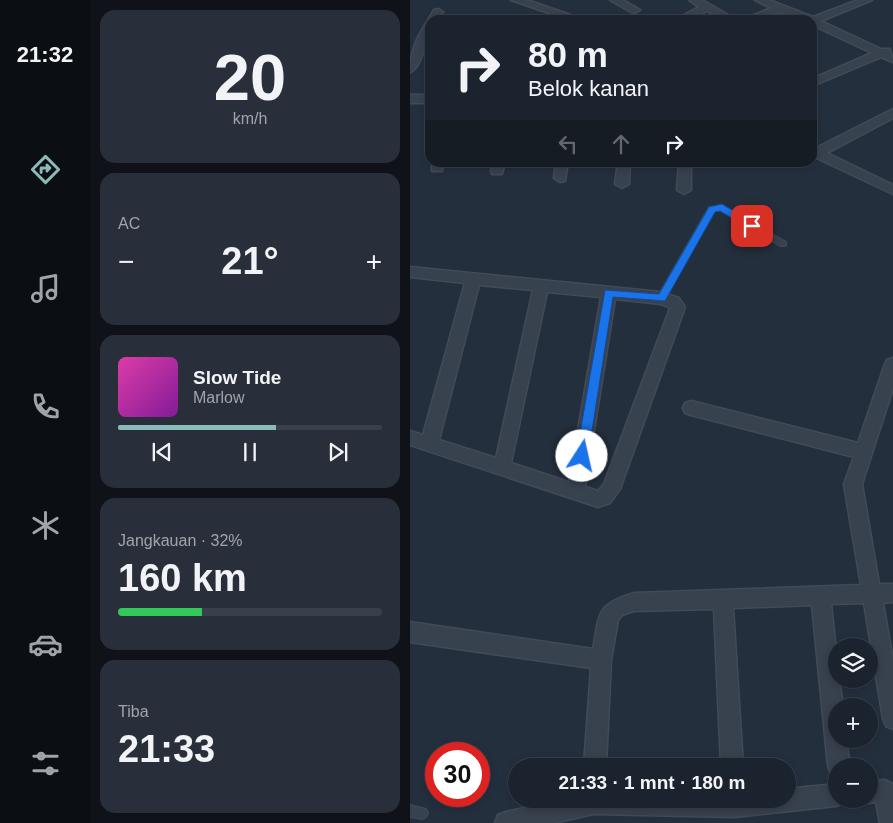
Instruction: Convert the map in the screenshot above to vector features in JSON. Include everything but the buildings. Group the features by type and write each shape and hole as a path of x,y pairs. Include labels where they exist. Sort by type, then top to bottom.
{"street":[{"path":"516,0 552,15"},
{"path":"615,0 635,10"},
{"path":"694,0 723,15"},
{"path":"817,19 867,0"},
{"path":"762,1 797,15"},
{"path":"690,15 708,7"},
{"path":"761,15 780,8"},
{"path":"817,23 893,59"},
{"path":"410,69 425,34"},
{"path":"817,81 893,48"},
{"path":"410,99 425,99"},
{"path":"817,151 893,113"},
{"path":"817,153 893,190"},
{"path":"560,178 561,167"},
{"path":"622,184 624,167"},
{"path":"684,190 685,167"},
{"path":"410,272 661,298 674,302 678,307 611,489 604,497 598,499 410,438"},
{"path":"429,444 474,278"},
{"path":"502,468 541,286"},
{"path":"576,492 609,293"},
{"path":"893,364 853,484 893,719"},
{"path":"691,408 863,452"},
{"path":"595,758 601,660 609,616 616,608 634,602 820,594 893,593"},
{"path":"820,594 831,698"},
{"path":"723,598 732,758"},
{"path":"410,632 601,660"},
{"path":"878,791 885,791 892,823"},
{"path":"796,798 828,796"},
{"path":"506,823 566,808"}],"lane":[{"path":"661,298 712,209 722,208 783,244"}],"route":[{"path":"582,456 609,293 661,298 712,209 722,208 752,226"}]}
